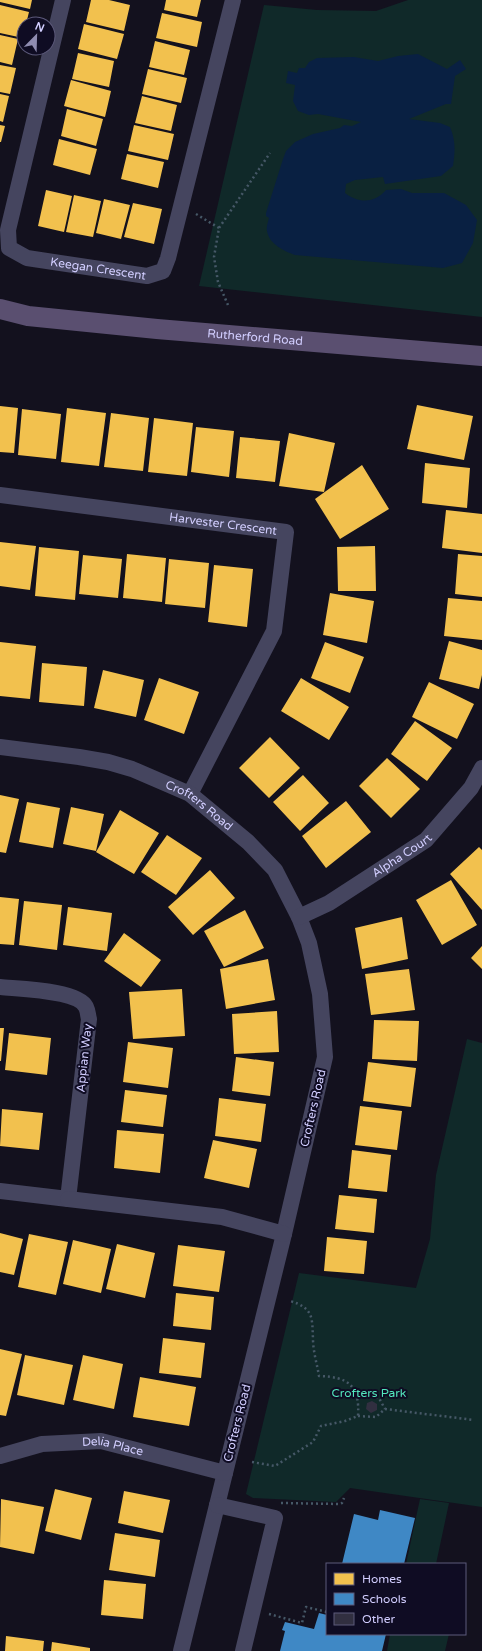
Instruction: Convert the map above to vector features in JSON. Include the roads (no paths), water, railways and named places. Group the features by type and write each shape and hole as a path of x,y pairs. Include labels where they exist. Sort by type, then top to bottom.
{"main road":[{"name":"Rutherford Road","path":"0,310 28,316 482,356"},
{"name":"Rutherford Road","path":"0,322 28,316"}],"street":[{"name":"Keegan Crescent","path":"63,0 8,230 9,248 27,258 147,276 162,271 168,258 233,0"},
{"name":"Harvester Crescent","path":"0,494 286,532 274,631 190,794"},
{"name":"Crofters Road","path":"0,747 108,762 132,769 190,794 248,842 275,870 299,917 309,944 320,994 325,1057 284,1234 181,1651"},
{"name":"Alpha Court","path":"299,917 329,903 426,840 476,793 482,768"},
{"name":"Appian Way","path":"0,987 66,994 78,999 86,1006 89,1019 68,1199"},
{"path":"0,1191 222,1217 284,1234"},
{"name":"Delia Place","path":"0,1456 42,1444 101,1441 225,1473"},
{"path":"217,1505 275,1518 243,1651"}],"water":[{"path":"418,54 447,69 460,60 466,69 455,76 451,104 446,104 409,119 440,123 450,127 454,146 453,166 441,176 385,184 383,177 355,180 346,184 345,193 355,199 371,200 381,195 386,190 401,189 412,193 444,193 466,205 477,220 473,243 462,263 443,268 295,255 278,246 268,236 267,228 269,218 266,216 266,213 286,151 295,142 313,134 340,128 344,125 352,126 361,122 318,114 309,115 298,111 293,101 295,85 286,83 288,71 297,73 299,68 305,68 309,62 317,58 354,57 378,61 398,56"}],"park label":[{"name":"Crofters Park","path":"369,1393"}]}
